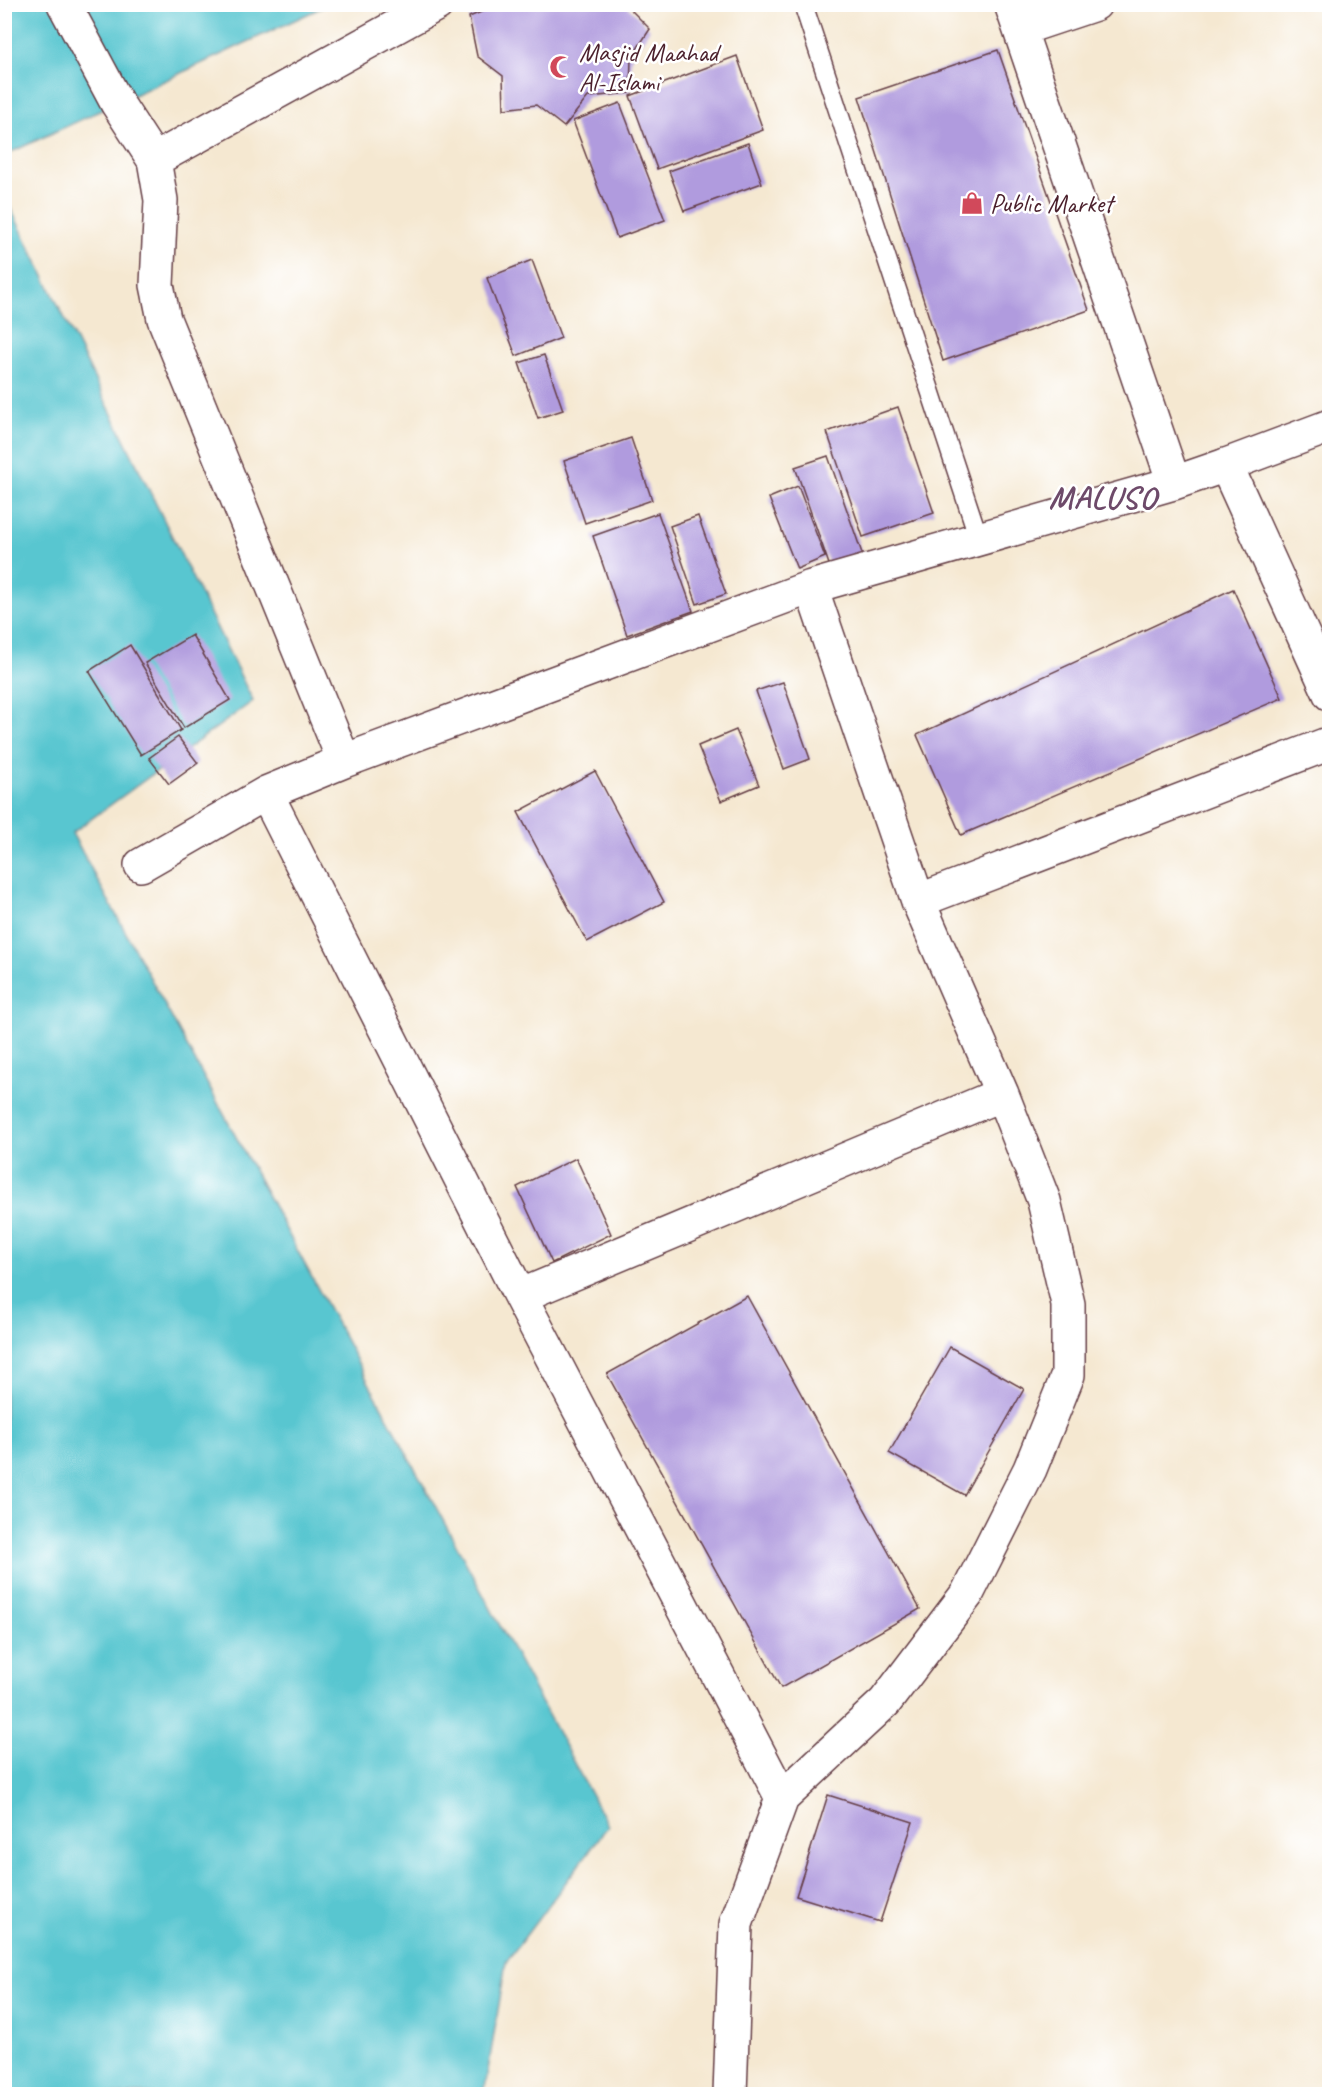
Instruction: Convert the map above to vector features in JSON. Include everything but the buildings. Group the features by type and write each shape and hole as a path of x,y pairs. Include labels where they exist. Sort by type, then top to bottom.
{"street":[{"path":"64,4 117,103 154,160 161,200 157,285 164,320 344,761"},
{"path":"154,160 437,4"},
{"path":"1095,4 1016,17 1174,483"},
{"path":"141,865 266,793 344,761 811,587 1174,483 1329,426"},
{"path":"1226,465 1329,694"},
{"path":"730,2094 736,1924 782,1798 885,1702 967,1594 1030,1469 1068,1375 1068,1304 1044,1201 1002,1094 918,901 811,587"},
{"path":"918,901 1329,743"},
{"path":"266,793 520,1296 782,1798"},
{"path":"520,1296 1002,1094"}],"lane":[{"path":"803,4 979,539"}],"water":[{"path":"5,4 327,5 5,155"},
{"path":"4,195 253,701 72,833 608,1826 506,1962 484,2094 5,2094"}],"place":[{"name":"Masjid Maahad Al-Islami","path":"561,67"},
{"name":"Public Market","path":"972,203"}],"district":[{"name":"MALUSO","path":"1103,497"}]}
